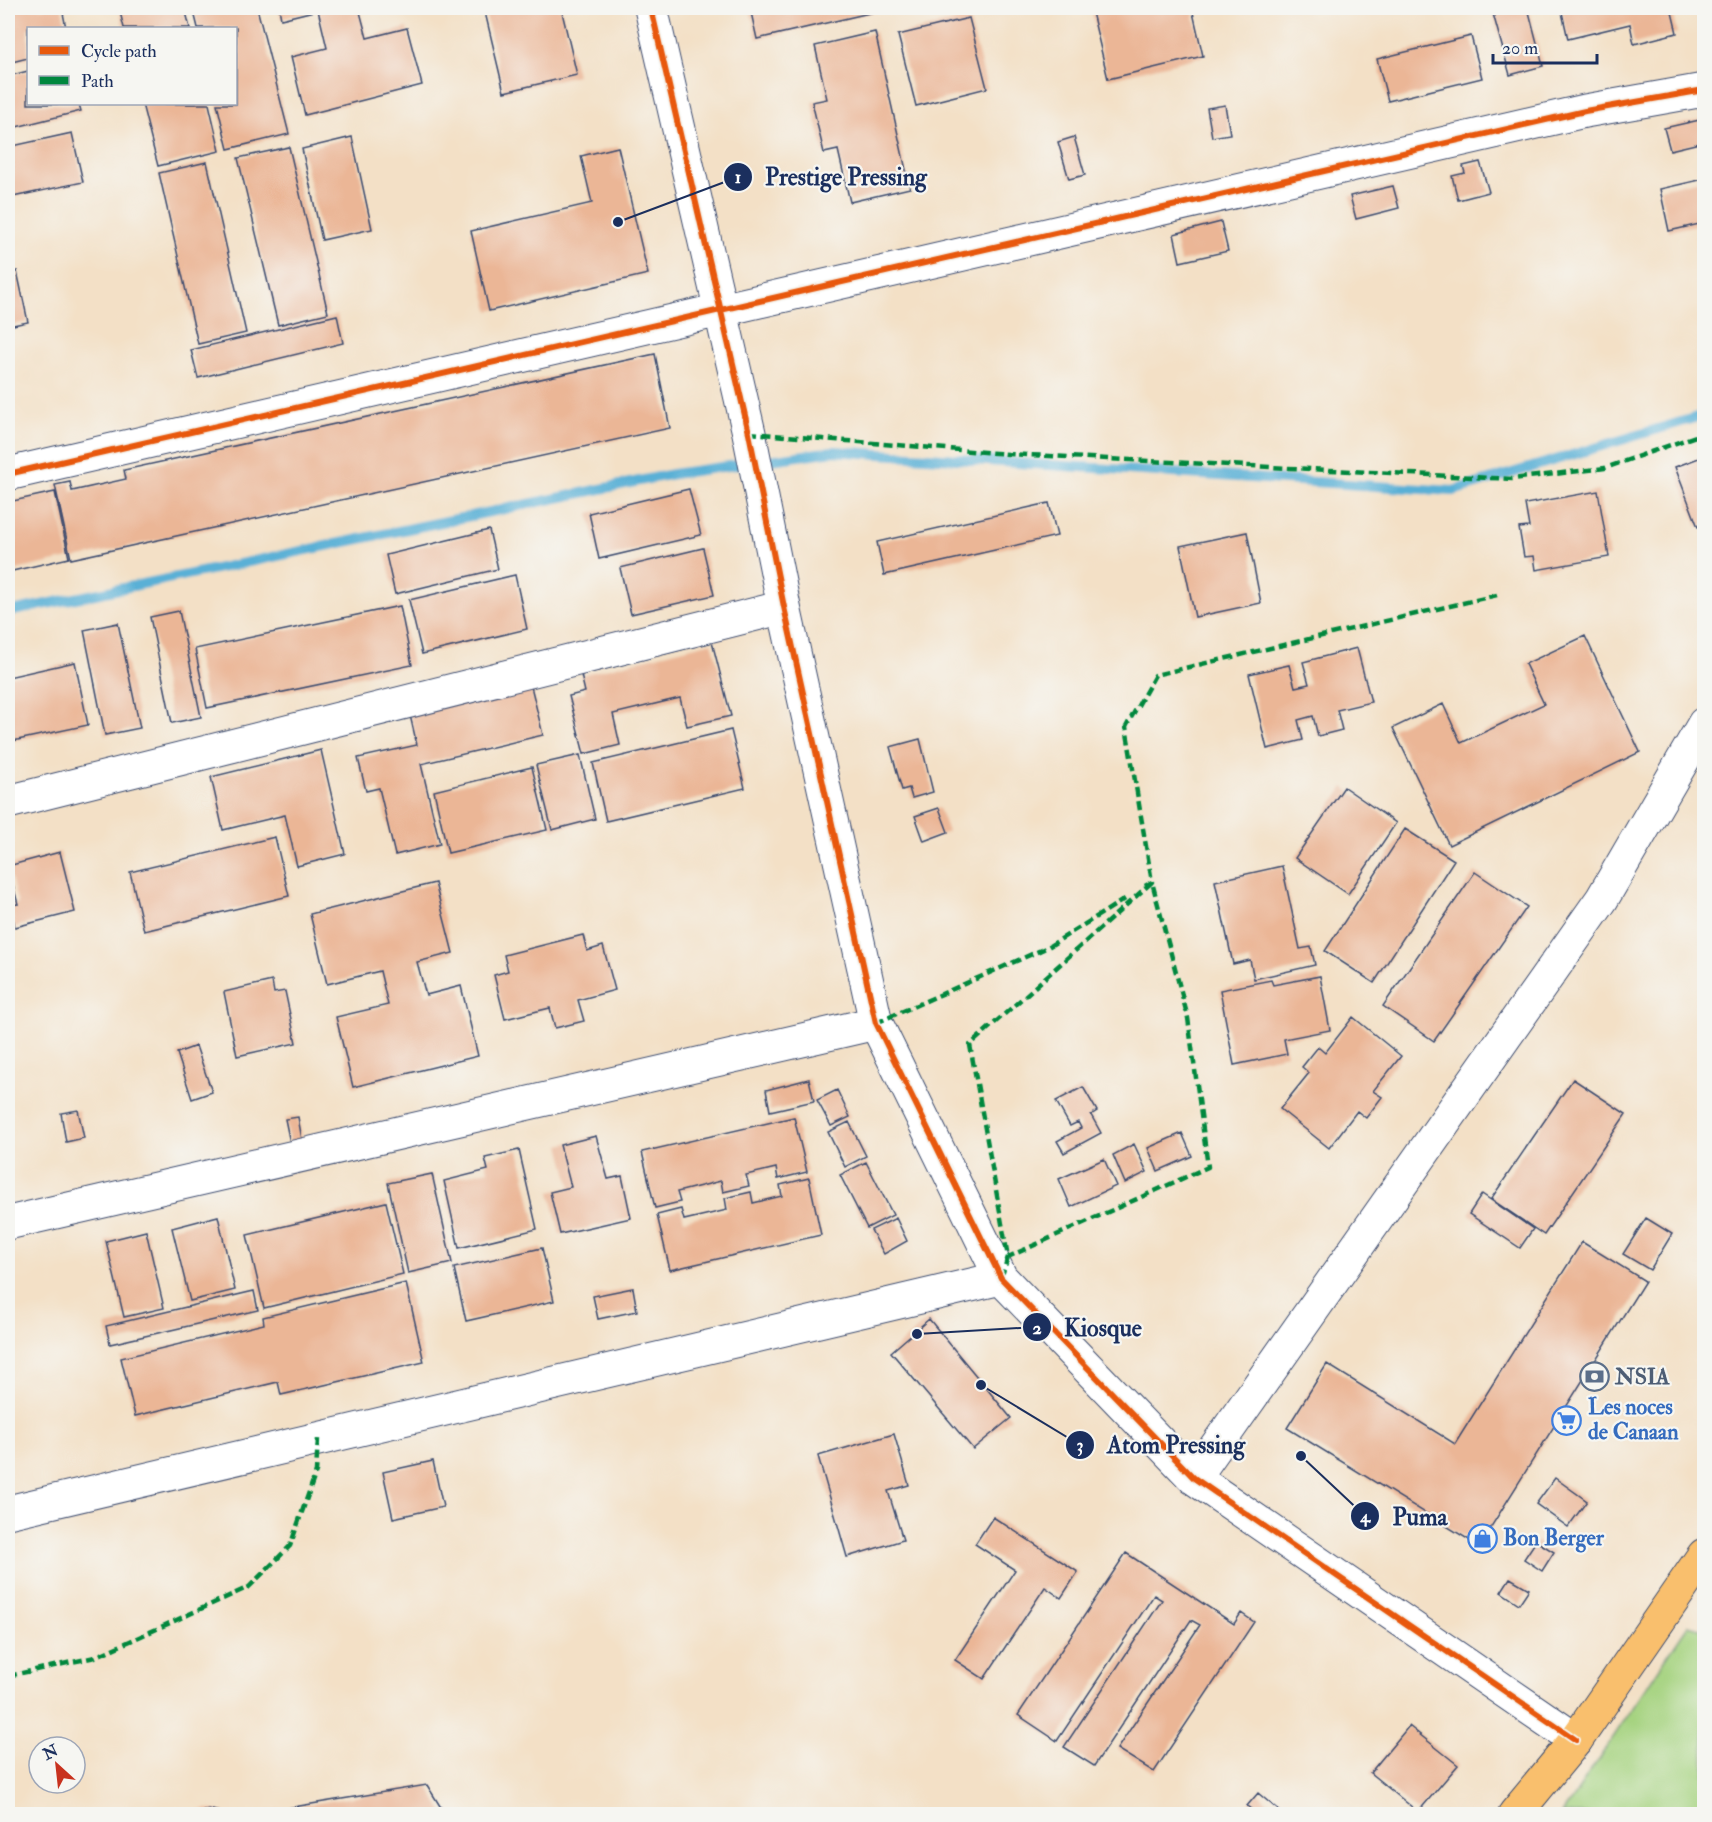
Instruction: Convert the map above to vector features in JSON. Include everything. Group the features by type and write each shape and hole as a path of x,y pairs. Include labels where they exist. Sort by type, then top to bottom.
{"main road":[{"path":"1515,1815 1576,1740 1704,1559"}],"street":[{"path":"651,8 721,310 876,1023 1000,1278 1194,1478 1576,1740"},
{"path":"8,474 1585,111 1704,90"},
{"path":"8,801 784,607"},
{"path":"1194,1478 1602,899 1704,724"},
{"path":"8,1223 876,1023"},
{"path":"8,1512 1000,1278"}],"green space":[{"path":"1688,1625 1704,1629 1704,1814 1562,1814"}],"building":[{"path":"8,8 62,8 66,27 27,27 27,58 8,63"},
{"path":"119,8 185,8 190,27 124,27"},
{"path":"193,8 257,8 289,134 228,149 217,105 237,105 237,27 198,27"},
{"path":"279,8 359,8 367,38 407,28 422,85 305,115 291,57 327,48 318,10 281,19"},
{"path":"484,8 561,8 577,75 504,92"},
{"path":"750,8 891,8 757,39"},
{"path":"1091,8 1192,8 1203,56 1108,79"},
{"path":"1528,8 1543,66 1510,75 1492,10"},
{"path":"1561,8 1671,8 1677,33 1634,44 1630,24 1568,39"},
{"path":"969,18 987,88 916,106 898,35"},
{"path":"875,32 910,188 850,202 838,150 824,153 812,102 827,99 815,46"},
{"path":"1471,36 1482,78 1388,101 1377,59"},
{"path":"27,71 27,105 79,105 81,111 8,129 8,76"},
{"path":"142,105 209,105 220,151 158,166"},
{"path":"1225,105 1230,134 1212,137 1207,108"},
{"path":"1704,119 1704,142 1670,150 1664,128"},
{"path":"72,133 83,182 8,198 8,147"},
{"path":"352,137 372,229 322,240 302,149"},
{"path":"1074,137 1085,175 1069,179 1058,142"},
{"path":"289,147 328,313 278,325 238,158"},
{"path":"618,147 648,274 489,311 471,231 592,203 581,156"},
{"path":"207,162 246,333 198,344 159,173"},
{"path":"1480,162 1489,192 1458,200 1452,176 1465,173 1463,166"},
{"path":"1704,179 1704,223 1669,231 1660,189"},
{"path":"1393,186 1399,208 1356,219 1350,196"},
{"path":"1221,222 1228,251 1180,262 1174,234"},
{"path":"8,235 12,250 8,251"},
{"path":"17,271 28,322 8,326 8,273"},
{"path":"337,315 343,343 198,378 191,350"},
{"path":"655,354 670,428 71,559 55,485 70,482 72,491 126,479 124,470"},
{"path":"1704,456 1704,525 1698,527 1675,467"},
{"path":"689,489 701,535 599,559 589,513"},
{"path":"1598,491 1609,557 1536,570 1534,556 1524,557 1519,528 1529,527 1525,504"},
{"path":"55,492 69,558 8,572 8,502"},
{"path":"1049,503 1057,536 884,575 877,542"},
{"path":"489,530 498,569 395,594 386,555"},
{"path":"1247,532 1261,603 1195,617 1180,546"},
{"path":"703,548 714,595 631,614 620,568"},
{"path":"515,575 527,629 422,654 409,600"},
{"path":"400,606 412,665 207,708 195,649"},
{"path":"179,611 201,717 172,723 150,617"},
{"path":"118,623 140,728 105,735 84,630"},
{"path":"1585,636 1640,752 1449,845 1393,728 1443,704 1461,743 1544,704 1525,664"},
{"path":"712,642 731,716 687,726 680,698 613,714 620,745 584,754 569,696 585,692 581,675"},
{"path":"1357,648 1371,702 1337,710 1342,730 1318,736 1313,716 1298,720 1303,740 1267,749 1249,674 1289,665 1295,687 1309,684 1303,662"},
{"path":"75,662 88,725 8,742 8,677"},
{"path":"530,682 543,735 421,764 440,844 395,855 379,788 366,791 358,758 417,745 409,711"},
{"path":"731,730 745,788 606,821 593,763"},
{"path":"920,739 933,792 912,798 909,788 902,790 890,747"},
{"path":"321,750 345,854 297,866 285,815 223,830 211,777"},
{"path":"580,755 595,819 552,830 536,765"},
{"path":"532,767 547,830 448,853 434,791"},
{"path":"1344,787 1396,823 1348,894 1295,858"},
{"path":"939,808 948,832 924,841 915,816"},
{"path":"1405,829 1454,860 1374,983 1325,951"},
{"path":"275,837 289,896 144,931 130,872"},
{"path":"60,852 75,912 15,927 10,905 18,904 8,866"},
{"path":"1282,866 1300,949 1311,947 1315,965 1254,979 1250,960 1233,964 1215,881"},
{"path":"1475,872 1527,907 1434,1041 1383,1006"},
{"path":"435,883 453,953 417,962 426,995 461,986 478,1056 353,1087 336,1017 388,1005 380,971 327,984 310,914"},
{"path":"583,935 587,951 603,946 615,990 578,1000 584,1021 555,1028 550,1008 505,1019 494,975 508,971 504,955"},
{"path":"1320,976 1330,1030 1284,1039 1287,1054 1234,1065 1220,990 1271,980 1273,985"},
{"path":"272,981 274,993 285,991 296,1043 237,1056 224,992"},
{"path":"1353,1017 1401,1056 1373,1091 1382,1097 1366,1118 1357,1111 1329,1148 1280,1109 1309,1073 1302,1067 1318,1047 1325,1053"},
{"path":"196,1046 212,1092 192,1099 177,1053"},
{"path":"809,1079 814,1101 770,1111 766,1090"},
{"path":"1573,1079 1626,1114 1544,1235 1491,1199"},
{"path":"1083,1087 1097,1111 1091,1115 1101,1133 1064,1153 1057,1141 1081,1128 1078,1122 1070,1126 1056,1101"},
{"path":"837,1090 850,1117 831,1126 817,1100"},
{"path":"78,1110 84,1138 66,1142 61,1113"},
{"path":"298,1117 302,1140 290,1143 285,1119"},
{"path":"794,1117 807,1172 778,1179 776,1168 746,1175 749,1186 723,1192 721,1181 677,1192 680,1202 655,1208 642,1152"},
{"path":"849,1122 866,1156 845,1167 828,1132"},
{"path":"1182,1133 1192,1156 1158,1171 1148,1148"},
{"path":"596,1136 608,1179 622,1176 631,1218 560,1234 550,1192 571,1187 560,1145"},
{"path":"1134,1144 1147,1172 1125,1183 1113,1155"},
{"path":"519,1150 537,1229 459,1248 444,1181 488,1170 485,1158"},
{"path":"1104,1159 1116,1186 1071,1207 1059,1179"},
{"path":"866,1162 893,1215 867,1228 840,1175"},
{"path":"432,1174 452,1263 408,1273 388,1183"},
{"path":"809,1178 821,1235 670,1270 657,1215 681,1209 684,1220 727,1210 725,1198 751,1192 753,1203 782,1196 780,1185"},
{"path":"1482,1194 1533,1229 1520,1248 1469,1214"},
{"path":"386,1202 403,1274 264,1308 247,1235"},
{"path":"218,1216 235,1290 190,1301 172,1228"},
{"path":"896,1218 907,1241 884,1254 871,1230"},
{"path":"1646,1218 1672,1234 1650,1270 1623,1254"},
{"path":"146,1231 164,1308 124,1317 106,1241"},
{"path":"1582,1242 1645,1281 1479,1546 1287,1428 1327,1364 1455,1444"},
{"path":"542,1248 554,1301 466,1321 454,1268"},
{"path":"406,1283 424,1362 281,1395 278,1382 135,1416 121,1358 264,1324 263,1317"},
{"path":"633,1288 637,1311 598,1319 593,1296"},
{"path":"254,1291 258,1310 110,1344 106,1326"},
{"path":"929,1319 1011,1418 973,1449 891,1352"},
{"path":"894,1434 909,1485 888,1491 903,1540 847,1557 818,1456"},
{"path":"433,1461 443,1507 393,1518 383,1472"},
{"path":"1555,1478 1587,1501 1568,1527 1536,1504"},
{"path":"993,1517 1078,1572 1061,1598 1045,1587 984,1679 955,1660 1015,1570 975,1544"},
{"path":"1536,1541 1554,1552 1542,1571 1524,1559"},
{"path":"1126,1553 1234,1624 1241,1613 1254,1622 1154,1772 1117,1749 1200,1625 1191,1620 1094,1766 1064,1747 1162,1600 1154,1595 1057,1741 1018,1715"},
{"path":"1510,1578 1529,1589 1519,1604 1501,1592"},
{"path":"1409,1726 1458,1765 1418,1812 1370,1773"},
{"path":"427,1785 445,1814 257,1814 257,1813"},
{"path":"1258,1793 1283,1814 1257,1814 1247,1806"},
{"path":"208,1809 228,1814 190,1814"}],"waterway":[{"path":"8,612 673,474 833,451 1453,491 1704,415"}],"marked path":[{"path":"749,433 1008,454 1512,479 1605,468 1704,433"},
{"path":"1145,886 1152,882 1126,727 1155,675 1497,595"},
{"path":"1001,1278 1008,1257 970,1045 1152,882 1188,1018 1208,1167 1008,1257"},
{"path":"876,1023 1048,947 1125,899"},
{"path":"8,1676 95,1657 249,1587 290,1546 316,1472 318,1439"}],"cycle path":[{"path":"651,8 749,433 784,607 876,1023 1001,1278 1194,1478 1576,1740"},
{"path":"8,474 1585,111 1704,90"}],"place":[{"name":"Prestige Pressing","path":"618,222"},
{"name":"Kiosque","path":"917,1334"},
{"name":"NSIA","path":"1594,1377"},
{"name":"Atom Pressing","path":"981,1385"},
{"name":"Les noces de Canaan","path":"1567,1420"},
{"name":"Puma","path":"1301,1456"},
{"name":"Bon Berger","path":"1482,1538"}]}
